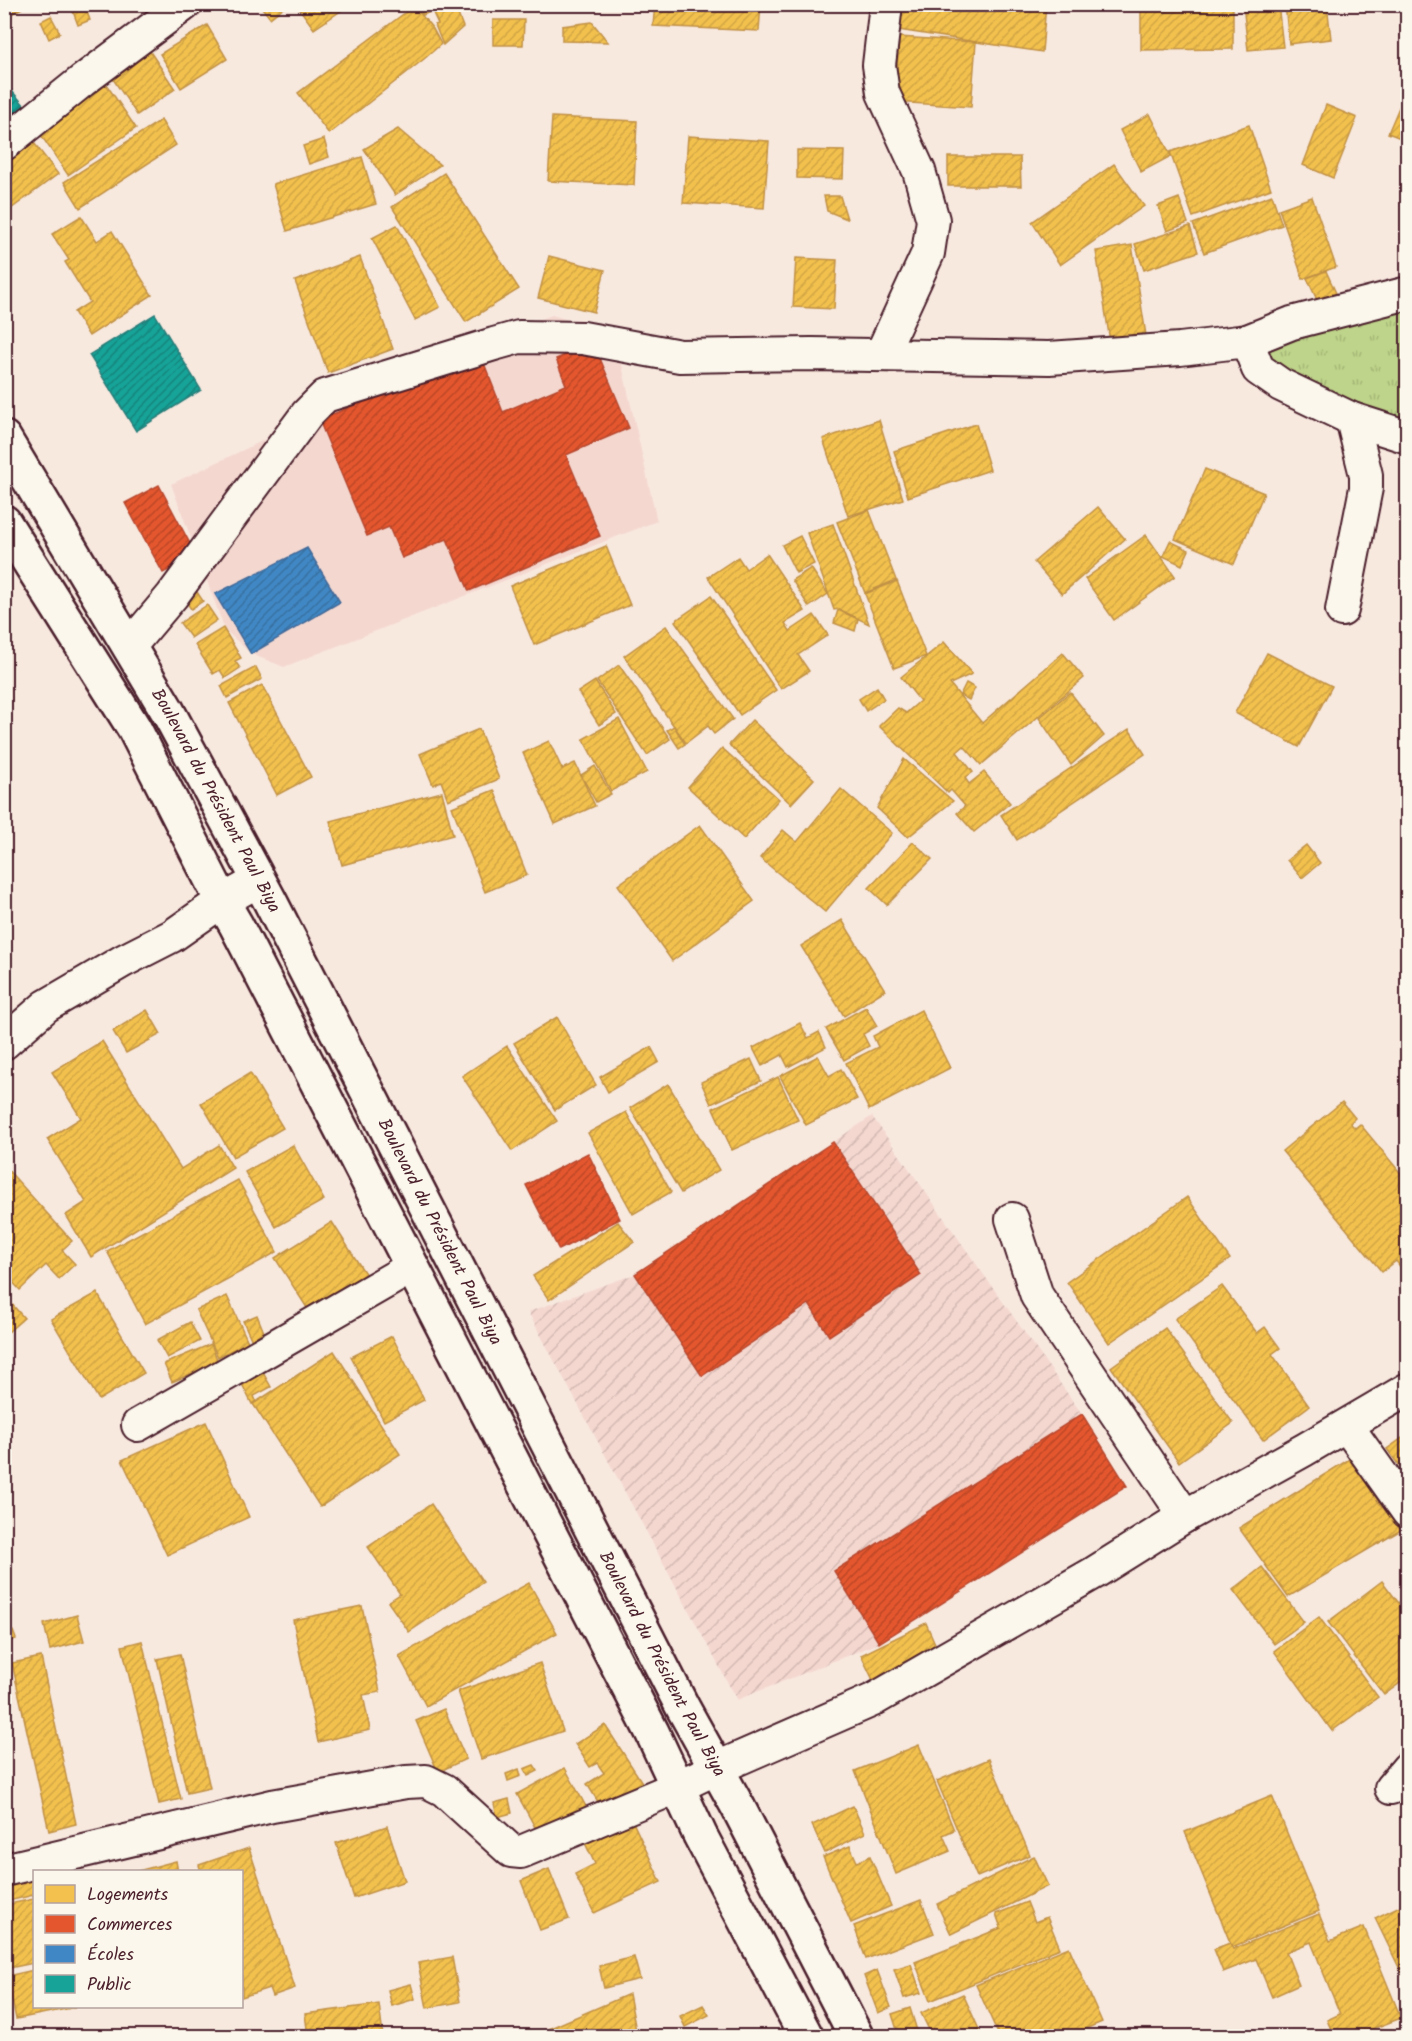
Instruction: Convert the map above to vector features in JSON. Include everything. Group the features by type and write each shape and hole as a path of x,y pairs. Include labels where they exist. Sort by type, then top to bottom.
{"main road":[{"name":"Boulevard du Président Paul Biya","path":"4,438 167,710 258,881 683,1708 717,1768 856,2037"},
{"name":"Boulevard du Président Paul Biya","path":"4,522 134,728 652,1732 700,1835 806,2037"}],"street":[{"path":"4,144 82,81 185,4"},
{"path":"881,354 928,254 933,220 919,171 884,93 879,65 886,4"},
{"path":"129,647 172,596 307,414 325,396 519,337 584,338 653,353 680,356 881,354 1049,358 1180,350 1247,341 1292,323 1407,292"},
{"path":"1247,341 1258,369 1281,385 1352,419 1407,437"},
{"path":"1342,610 1366,488 1352,419"},
{"path":"4,1042 46,1006 123,961 172,936 258,881"},
{"path":"1012,1219 1037,1296 1185,1516"},
{"path":"138,1425 412,1267"},
{"path":"4,1870 272,1806 406,1782 426,1781 444,1790 511,1851 521,1852 677,1787 873,1700 1094,1573 1185,1516 1347,1426 1407,1389"},
{"path":"1347,1426 1407,1512"}],"shaded area":[{"path":"552,315 615,334 657,521 284,667 251,654 225,630 171,484 458,348"},
{"path":"872,1116 1082,1414 1127,1486 879,1643 737,1700 528,1312 635,1274"}],"green space":[{"path":"1407,293 1407,437 1315,401 1247,341"}],"building: Logements":[{"path":"4,4 29,4 6,17"},
{"path":"84,4 90,20 78,25 71,6"},
{"path":"259,4 288,4 270,18"},
{"path":"296,4 351,4 314,29"},
{"path":"415,4 454,4 463,27 443,45 432,11 423,15"},
{"path":"655,4 761,4 759,31 653,26"},
{"path":"902,4 1046,4 1042,52 899,30"},
{"path":"1141,4 1233,4 1233,49 1141,50"},
{"path":"1243,4 1278,4 1283,47 1248,50"},
{"path":"1285,4 1327,4 1331,39 1289,44"},
{"path":"414,6 433,29 441,44 329,134 298,93"},
{"path":"51,16 60,33 49,39 41,21"},
{"path":"493,20 524,20 523,45 493,45"},
{"path":"592,22 608,42 562,41 562,26"},
{"path":"207,25 227,59 181,88 160,54"},
{"path":"899,37 976,42 971,107 895,102"},
{"path":"149,50 175,89 137,115 111,76"},
{"path":"104,81 136,128 68,175 36,128"},
{"path":"1408,86 1408,141 1388,133"},
{"path":"1326,105 1357,118 1333,178 1303,165"},
{"path":"1150,114 1171,156 1141,172 1120,130"},
{"path":"552,117 637,121 634,185 548,181"},
{"path":"161,120 176,145 80,208 64,182"},
{"path":"1249,125 1271,189 1193,217 1170,152"},
{"path":"398,129 440,165 395,195 364,149"},
{"path":"688,136 769,141 764,208 683,203"},
{"path":"31,139 58,174 4,214 4,159"},
{"path":"324,139 329,157 309,164 303,146"},
{"path":"797,150 844,151 843,179 797,178"},
{"path":"362,157 376,204 287,231 273,184"},
{"path":"948,157 1020,157 1021,186 948,186"},
{"path":"1114,164 1144,206 1060,265 1032,222"},
{"path":"444,173 519,289 466,322 392,207"},
{"path":"1272,195 1282,225 1204,253 1193,224"},
{"path":"824,196 840,196 847,219 827,211"},
{"path":"1312,197 1336,267 1303,279 1279,209"},
{"path":"1179,198 1188,223 1167,231 1158,206"},
{"path":"81,216 97,241 112,231 152,295 89,336 74,312 90,302 65,262 69,260 52,234"},
{"path":"397,225 440,307 415,320 372,238"},
{"path":"1190,226 1198,252 1144,270 1135,244"},
{"path":"1132,245 1147,342 1111,348 1096,251"},
{"path":"549,256 605,270 594,312 538,298"},
{"path":"360,257 393,349 328,373 295,281"},
{"path":"796,258 837,260 834,309 793,307"},
{"path":"1326,271 1336,293 1317,300 1307,278"},
{"path":"879,420 903,499 848,516 823,439"},
{"path":"976,424 990,470 908,497 894,451"},
{"path":"1205,469 1264,493 1234,564 1175,539"},
{"path":"1098,507 1125,539 1062,594 1034,562"},
{"path":"869,510 896,580 865,593 837,522"},
{"path":"833,524 869,624 839,609 834,610 807,533"},
{"path":"1146,535 1175,576 1114,620 1085,579"},
{"path":"800,536 814,564 796,573 782,545"},
{"path":"1170,541 1189,550 1182,565 1163,556"},
{"path":"606,546 630,605 534,645 510,586"},
{"path":"767,554 805,611 785,623 790,631 814,615 828,635 798,655 809,671 781,689 708,577 738,557 746,569"},
{"path":"811,568 828,594 809,607 792,580"},
{"path":"897,581 926,656 894,668 865,594"},
{"path":"197,592 203,601 191,609 185,600"},
{"path":"711,596 776,690 740,715 675,621"},
{"path":"207,605 217,620 191,638 180,623"},
{"path":"838,610 858,619 855,631 834,623"},
{"path":"666,626 733,719 714,734 708,726 686,743 624,656"},
{"path":"223,628 241,658 235,661 240,668 225,678 220,670 213,674 195,645"},
{"path":"944,642 972,674 950,684 982,723 1063,653 1084,678 981,765 964,746 957,752 973,772 965,778 969,784 984,772 1010,803 974,832 957,813 965,806 951,790 948,793 879,726 898,708 906,713 920,701 901,677"},
{"path":"1267,653 1332,686 1299,747 1235,713"},
{"path":"619,665 670,739 647,755 597,681"},
{"path":"256,667 262,679 227,698 221,686"},
{"path":"595,681 616,714 599,725 578,692"},
{"path":"966,683 975,688 969,700 960,695"},
{"path":"262,685 311,777 277,795 229,703"},
{"path":"877,687 884,699 866,711 859,699"},
{"path":"1070,692 1104,736 1071,765 1039,718"},
{"path":"619,719 647,772 611,791 583,739"},
{"path":"752,720 814,779 791,804 729,745"},
{"path":"674,726 685,744 679,748 667,730"},
{"path":"479,729 499,779 448,800 441,781 433,785 420,754"},
{"path":"1129,729 1145,754 1017,840 1001,815"},
{"path":"549,741 562,769 575,763 595,806 555,824 523,753"},
{"path":"722,748 779,799 744,839 688,787"},
{"path":"904,759 953,801 908,837 877,808"},
{"path":"595,766 611,794 596,802 581,775"},
{"path":"841,789 892,833 825,912 760,858 783,830 797,842"},
{"path":"494,790 527,875 485,892 452,807"},
{"path":"442,792 453,835 342,865 330,821"},
{"path":"700,825 754,901 672,961 618,885"},
{"path":"913,842 932,859 887,905 869,888"},
{"path":"1306,845 1320,863 1302,878 1287,860"},
{"path":"842,920 885,990 844,1016 801,946"},
{"path":"866,1007 877,1026 863,1034 869,1046 844,1060 826,1029"},
{"path":"147,1010 161,1034 126,1053 113,1031"},
{"path":"921,1010 950,1068 869,1110 846,1063 878,1047 873,1036"},
{"path":"557,1017 596,1085 555,1110 514,1043"},
{"path":"800,1023 808,1038 819,1032 826,1047 788,1067 782,1055 762,1066 753,1048"},
{"path":"102,1041 181,1169 219,1145 233,1168 91,1257 66,1215 86,1202 47,1139 81,1118 52,1072"},
{"path":"507,1046 557,1121 512,1151 462,1076"},
{"path":"651,1047 659,1062 608,1092 600,1077"},
{"path":"818,1056 829,1076 841,1069 857,1099 806,1125 780,1076"},
{"path":"751,1059 761,1081 711,1104 701,1082"},
{"path":"250,1073 283,1128 233,1157 201,1103"},
{"path":"778,1077 798,1120 732,1150 713,1108"},
{"path":"668,1084 719,1170 681,1193 630,1108"},
{"path":"1342,1102 1355,1118 1350,1123 1355,1128 1360,1124 1408,1182 1408,1277 1396,1261 1382,1272 1282,1151"},
{"path":"626,1112 671,1192 633,1214 588,1133"},
{"path":"293,1145 324,1200 276,1227 245,1172"},
{"path":"7,1169 72,1241 62,1250 75,1264 59,1279 46,1265 20,1290 4,1273 4,1172"},
{"path":"238,1180 277,1252 145,1324 107,1251"},
{"path":"1187,1197 1230,1259 1109,1343 1067,1282"},
{"path":"332,1222 366,1275 309,1311 275,1258"},
{"path":"618,1222 634,1242 549,1300 533,1276"},
{"path":"1222,1286 1257,1333 1265,1327 1280,1348 1272,1354 1309,1406 1263,1440 1175,1319"},
{"path":"97,1293 144,1373 99,1400 51,1319"},
{"path":"227,1296 248,1342 218,1357 196,1310"},
{"path":"10,1302 24,1318 7,1333 4,1329 4,1307"},
{"path":"257,1315 266,1337 253,1343 243,1321"},
{"path":"190,1322 200,1341 167,1358 157,1340"},
{"path":"1165,1328 1233,1423 1179,1462 1111,1367"},
{"path":"392,1336 424,1400 384,1421 351,1357"},
{"path":"211,1344 218,1362 172,1382 164,1364"},
{"path":"334,1351 400,1454 320,1507 253,1404"},
{"path":"261,1369 271,1387 254,1396 256,1401 252,1404 240,1380"},
{"path":"206,1422 249,1517 167,1555 122,1460"},
{"path":"1408,1434 1408,1478 1387,1449"},
{"path":"1351,1458 1380,1504 1401,1530 1288,1597 1239,1528"},
{"path":"431,1504 483,1582 409,1632 388,1602 400,1594 368,1547"},
{"path":"1262,1567 1304,1622 1274,1644 1233,1590"},
{"path":"1382,1581 1408,1615 1408,1677 1384,1695 1328,1622"},
{"path":"529,1583 557,1633 426,1706 399,1656"},
{"path":"362,1606 380,1692 363,1695 370,1730 318,1742 293,1620"},
{"path":"77,1615 84,1641 50,1650 44,1624"},
{"path":"1319,1617 1378,1697 1332,1731 1274,1651"},
{"path":"926,1623 940,1655 876,1686 861,1655"},
{"path":"13,1631 16,1639 4,1643 4,1633"},
{"path":"142,1641 181,1799 159,1804 122,1646"},
{"path":"180,1654 210,1788 187,1793 157,1659"},
{"path":"41,1657 76,1824 49,1831 12,1663"},
{"path":"540,1663 563,1731 481,1759 458,1691"},
{"path":"444,1709 466,1759 438,1772 416,1721"},
{"path":"605,1725 645,1787 605,1813 587,1784 604,1773 597,1763 590,1767 575,1744"},
{"path":"919,1745 954,1830 943,1835 950,1851 896,1874 855,1771"},
{"path":"989,1759 1030,1855 977,1877 937,1781"},
{"path":"534,1765 538,1771 528,1776 524,1769"},
{"path":"565,1768 590,1814 542,1840 517,1794"},
{"path":"519,1769 521,1776 508,1781 506,1774"},
{"path":"1272,1796 1319,1911 1232,1947 1185,1832"},
{"path":"509,1799 512,1813 497,1817 494,1803"},
{"path":"853,1806 865,1833 825,1853 812,1825"},
{"path":"632,1820 661,1882 594,1913 575,1874 595,1864 585,1843"},
{"path":"387,1826 405,1881 354,1898 336,1843"},
{"path":"850,1846 857,1862 870,1856 891,1906 851,1923 823,1857"},
{"path":"249,1848 295,1988 272,1996 269,1988 243,1997 243,1870 200,1870 199,1865"},
{"path":"1034,1856 1048,1886 951,1934 937,1904"},
{"path":"176,1861 178,1870 142,1870"},
{"path":"549,1869 569,1919 540,1930 521,1881"},
{"path":"33,1875 33,1895 4,1902 4,1883"},
{"path":"33,1899 33,1963 9,1968 4,1947 4,1905"},
{"path":"921,1900 934,1933 866,1959 854,1926"},
{"path":"1027,1902 1035,1922 1047,1917 1060,1948 930,2001 915,1962 1001,1928 996,1914"},
{"path":"1408,1902 1408,1986 1375,1918"},
{"path":"1319,1914 1330,1941 1364,1927 1401,2018 1354,2036 1334,2036 1327,2020 1340,2014 1311,1942 1286,1952 1299,1985 1272,1997 1256,1959 1223,1972 1214,1949 1230,1943 1233,1949"},
{"path":"1069,1947 1102,2022 1068,2036 999,2036 976,1985"},
{"path":"452,1957 460,2002 427,2008 418,1963"},
{"path":"634,1957 640,1979 604,1988 599,1966"},
{"path":"911,1964 921,1993 904,1998 894,1969"},
{"path":"33,1970 33,2008 71,2008 16,2019 7,1976"},
{"path":"877,1970 891,2007 878,2013 864,1976"},
{"path":"411,1984 415,1999 392,2006 388,1990"},
{"path":"629,1994 637,2036 532,2036"},
{"path":"963,1994 982,2036 932,2036 921,2013"},
{"path":"379,2004 383,2036 308,2036 305,2014"},
{"path":"703,2005 709,2015 685,2027 680,2016"},
{"path":"910,2008 918,2034 899,2036 892,2014"},
{"path":"1382,2029 1385,2036 1365,2036"}],"building: Commerces":[{"path":"594,344 629,428 566,455 600,536 469,591 447,539 402,558 389,527 367,536 319,420 480,353 503,412 566,385 556,359"},
{"path":"159,485 196,555 163,573 125,503"},
{"path":"833,1142 921,1275 829,1336 809,1304 702,1376 635,1274"},
{"path":"588,1153 620,1219 559,1250 526,1185"},
{"path":"1082,1414 1127,1486 879,1643 834,1571"}],"building: Écoles":[{"path":"307,548 340,602 251,654 215,594"}],"building: Public":[{"path":"4,82 32,114 4,135"},
{"path":"155,314 201,390 136,431 89,355"}]}
